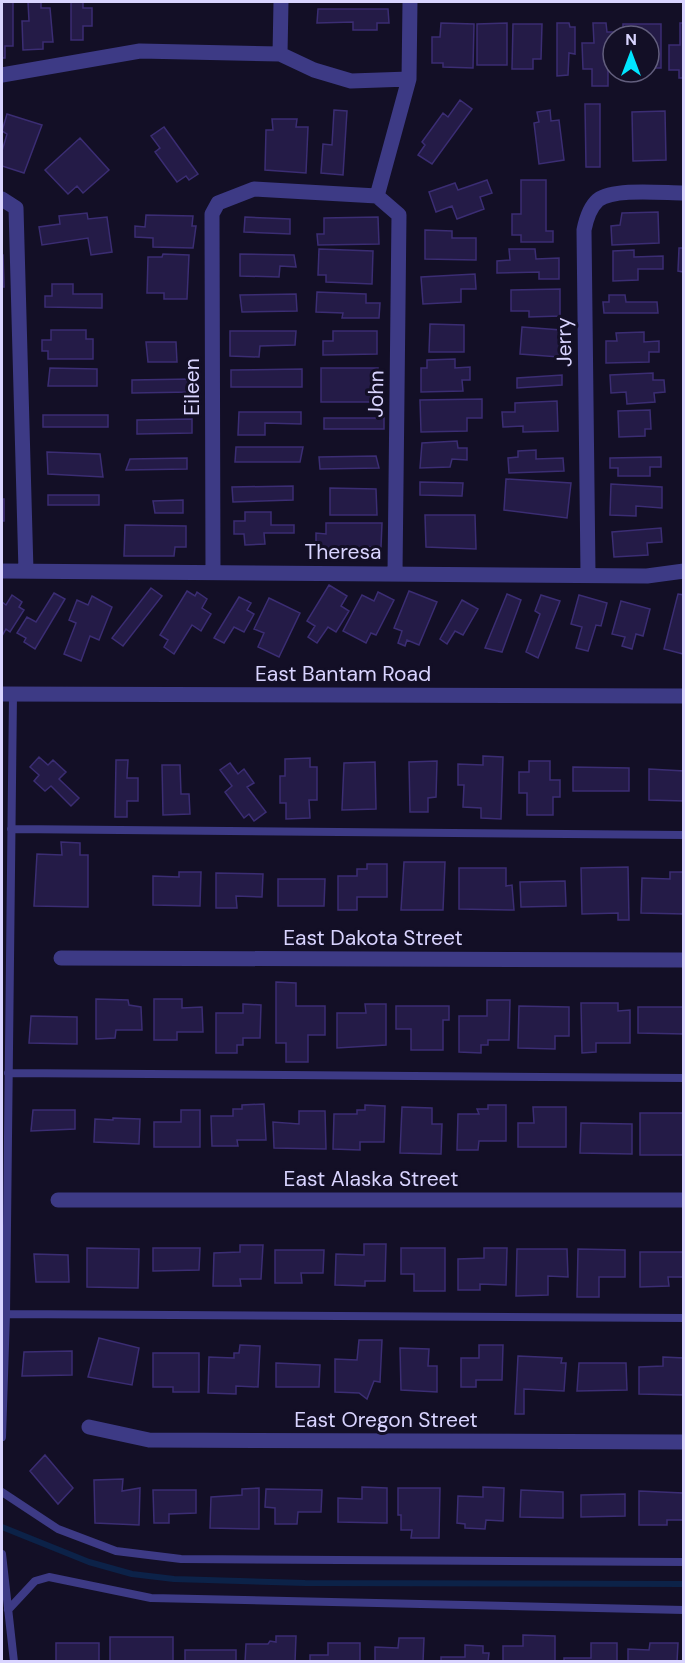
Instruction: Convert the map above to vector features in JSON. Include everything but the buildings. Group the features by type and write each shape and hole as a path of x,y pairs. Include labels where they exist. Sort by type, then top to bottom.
{"street":[{"path":"280,54 281,2"},
{"path":"376,196 409,79 410,2"},
{"path":"2,75 140,51 280,54 314,70 351,81 409,79"},
{"name":"Eileen","path":"213,572 212,214 218,203 254,189 376,196"},
{"name":"Jerry","path":"588,573 584,230 586,218 596,201 608,195 684,193"},
{"name":"John","path":"376,196 399,215 395,573"},
{"path":"2,199 16,208 26,571"},
{"name":"Theresa","path":"2,571 588,573 646,576 684,571"},
{"name":"East Bantam Road","path":"7,694 684,696"},
{"name":"East Dakota Street","path":"62,958 684,960"},
{"name":"East Alaska Street","path":"58,1200 684,1200"},
{"name":"East Oregon Street","path":"89,1427 149,1440 684,1442"}],"lane":[{"path":"2,1437 6,1314 11,829 7,694"},
{"path":"11,829 684,835"},
{"path":"8,1073 684,1078"},
{"path":"6,1314 684,1318"},
{"path":"2,1492 58,1528 116,1551 181,1559 684,1562"},
{"path":"2,1554 14,1662"},
{"path":"8,1610 35,1581 49,1578 151,1598 684,1611"}],"waterway":[{"path":"2,1527 89,1562 132,1574 174,1579 305,1583 684,1584"}]}
